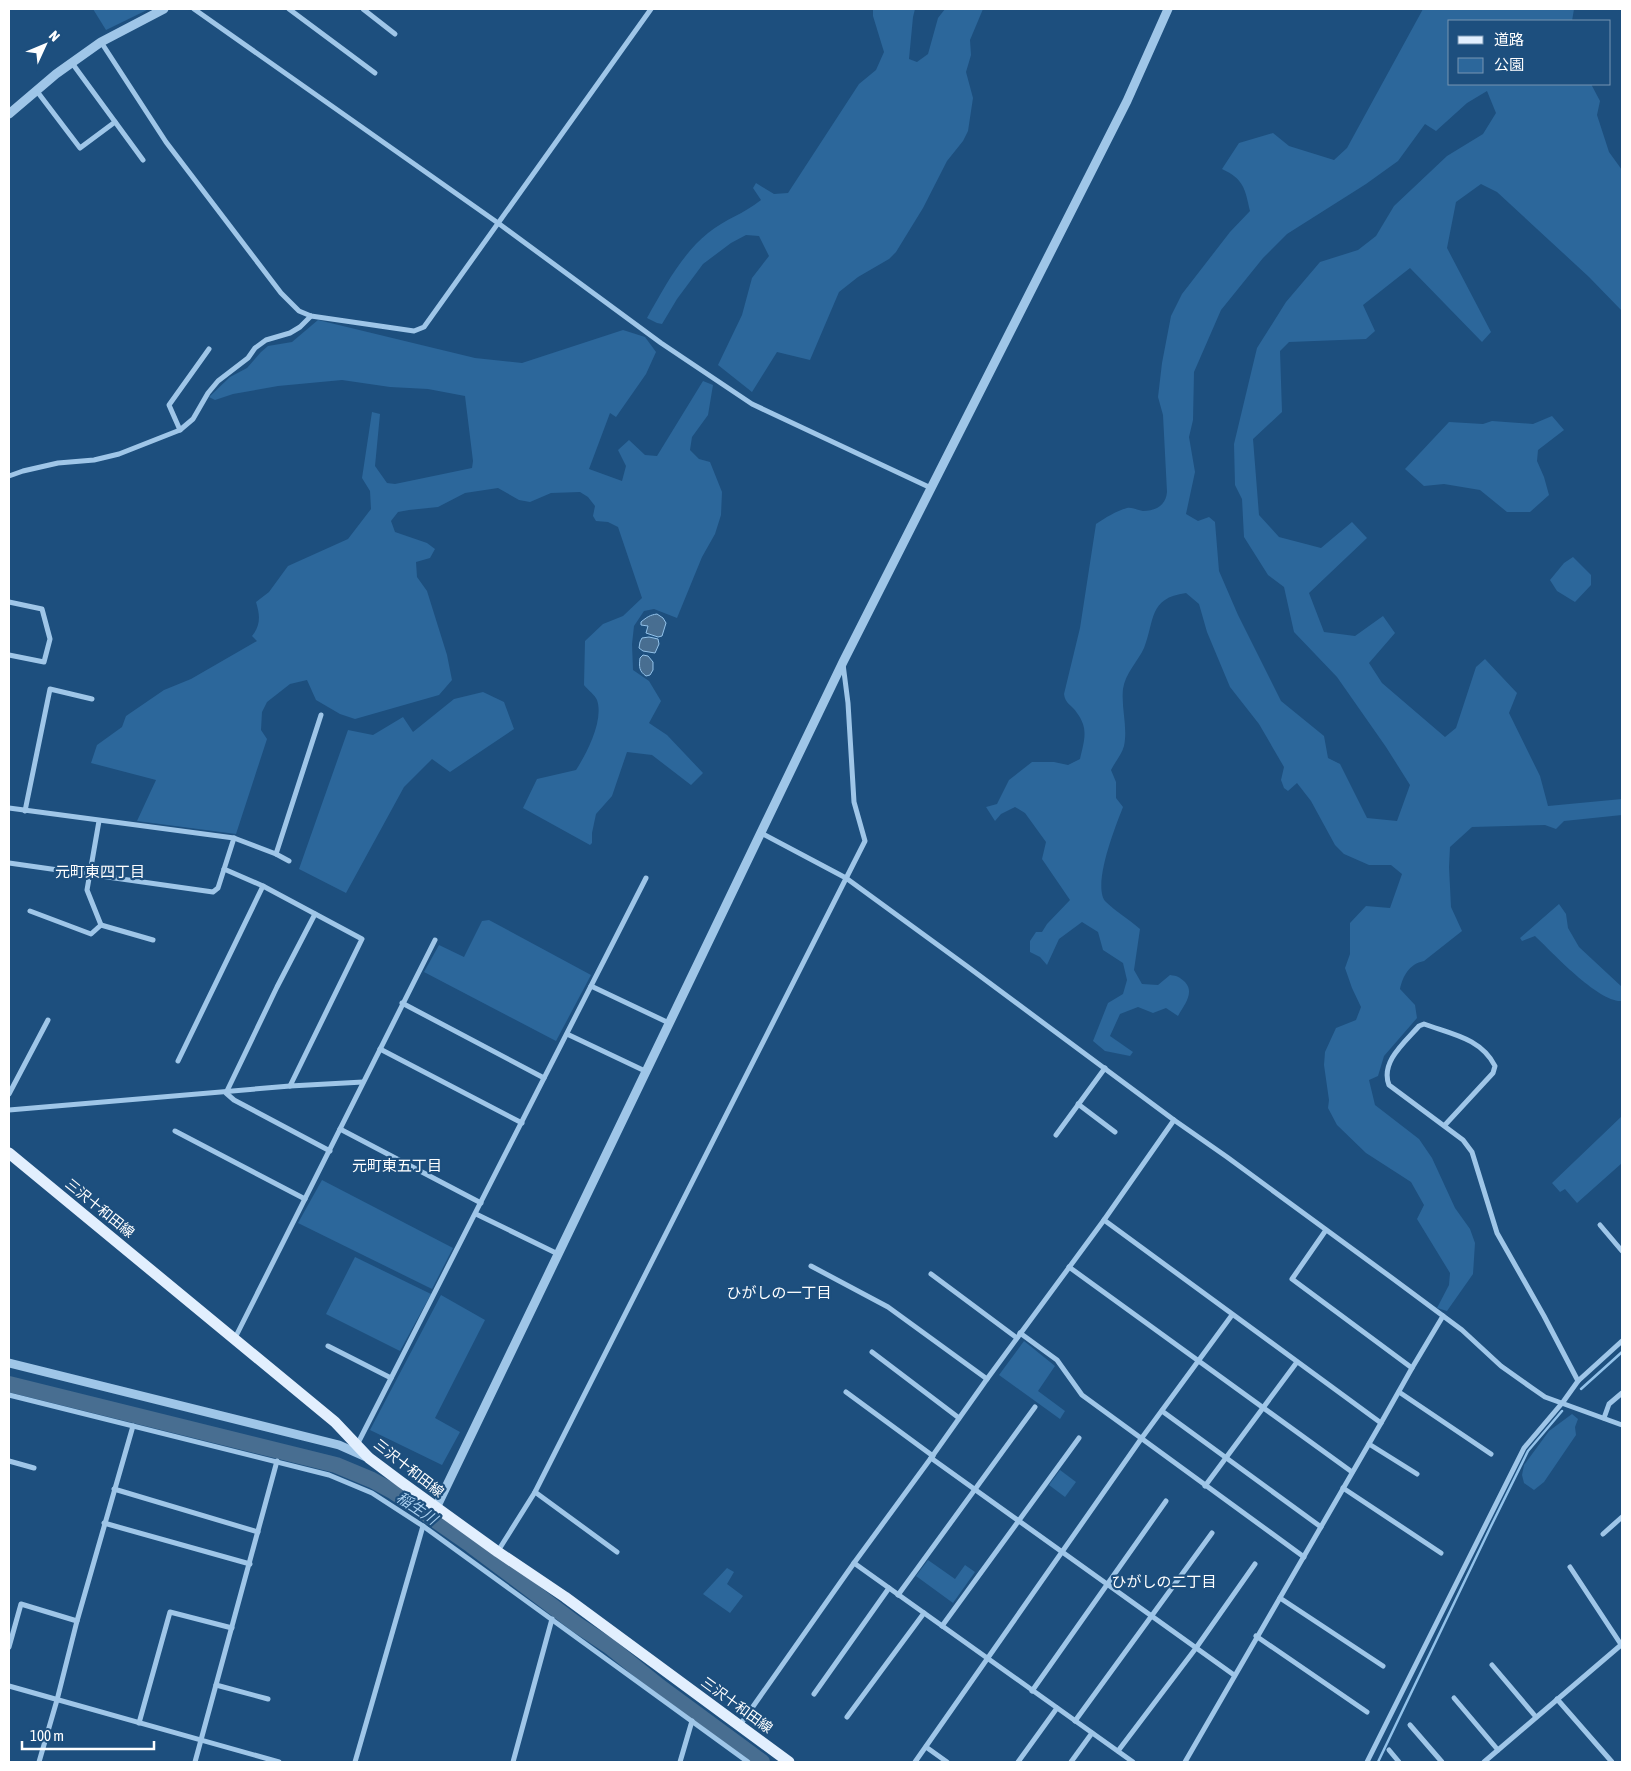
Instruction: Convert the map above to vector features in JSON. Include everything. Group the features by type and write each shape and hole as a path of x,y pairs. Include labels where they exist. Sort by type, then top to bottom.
{"main road":[{"name":"三沢十和田線","path":"9,1153 335,1422 369,1458 498,1552 566,1597 789,1762"}],"street":[{"path":"9,114 36,90 100,42 164,9"},
{"path":"194,9 498,223 662,343 752,404 931,488"},
{"path":"289,9 375,73"},
{"path":"363,9 395,34"},
{"path":"100,42 166,142 281,293 298,310 311,316 414,331 424,327 651,9"},
{"path":"436,1508 843,662 1127,102 1168,9"},
{"path":"72,63 143,160"},
{"path":"36,90 80,148 115,122"},
{"path":"9,476 23,470 58,463 94,460 119,454 180,430 193,419 208,393 218,381 248,358 255,348 266,340 290,333 300,327 311,316"},
{"path":"180,430 169,406 209,349"},
{"path":"9,602 42,609 50,639 44,662 9,655"},
{"path":"498,1552 535,1492 865,841 854,802 848,703 843,662"},
{"path":"25,811 50,689 92,699"},
{"path":"276,854 321,715"},
{"path":"9,808 234,838 289,861"},
{"path":"99,821 88,890 102,925"},
{"path":"761,833 846,878 1443,1316 1474,1340 1501,1366 1524,1382 1545,1396 1622,1425"},
{"path":"9,863 213,892 218,888 234,838"},
{"path":"224,869 262,886 362,939 290,1086"},
{"path":"357,1445 646,878"},
{"path":"178,1061 262,886"},
{"path":"30,911 91,934 102,925"},
{"path":"226,1092 315,914"},
{"path":"102,925 153,940"},
{"path":"235,1338 434,940"},
{"path":"590,986 669,1022"},
{"path":"402,1003 544,1078"},
{"path":"9,1094 48,1020"},
{"path":"1444,1126 1493,1073 1495,1066 1491,1058 1471,1040 1424,1024 1418,1026 1394,1054 1386,1078 1389,1085 1406,1099 1463,1140 1472,1152 1497,1233 1578,1381"},
{"path":"567,1034 646,1071"},
{"path":"380,1049 522,1123"},
{"path":"1056,1135 1105,1068"},
{"path":"9,1110 290,1086 363,1082"},
{"path":"226,1092 234,1100 330,1151"},
{"path":"1078,1104 1115,1132"},
{"path":"740,1726 854,1564 1104,1220 1174,1120"},
{"path":"340,1129 481,1203"},
{"path":"175,1130 305,1199"},
{"path":"476,1214 558,1254"},
{"path":"1104,1220 1382,1423"},
{"path":"1600,1224 1622,1251"},
{"path":"1326,1230 1292,1279 1412,1368"},
{"path":"811,1266 888,1307 987,1379"},
{"path":"1069,1267 1352,1472"},
{"path":"931,1274 1018,1336 1057,1360 1082,1395 1304,1557"},
{"path":"915,1762 1141,1439 1232,1315"},
{"path":"1185,1762 1256,1636 1304,1557 1443,1316"},
{"path":"1367,1762 1524,1448 1578,1381 1622,1341"},
{"path":"328,1346 391,1378"},
{"path":"872,1352 959,1418"},
{"path":"1205,1486 1297,1362"},
{"path":"9,1363 339,1444 369,1458"},
{"path":"846,1392 975,1489 1234,1676"},
{"path":"1399,1392 1492,1454"},
{"path":"1604,1418 1609,1404 1622,1392"},
{"path":"9,1395 277,1461 329,1475 357,1486 387,1502 423,1526 748,1762"},
{"path":"898,1595 1035,1407"},
{"path":"1162,1411 1321,1527"},
{"path":"39,1762 104,1523 133,1426"},
{"path":"942,1626 1078,1438"},
{"path":"1369,1444 1418,1474"},
{"path":"9,1461 34,1468"},
{"path":"196,1762 277,1461"},
{"path":"1344,1488 1441,1553"},
{"path":"114,1489 258,1532"},
{"path":"535,1492 617,1552"},
{"path":"1032,1691 1166,1501"},
{"path":"1603,1534 1622,1517"},
{"path":"104,1523 250,1564"},
{"path":"356,1762 423,1526"},
{"path":"1075,1721 1212,1533"},
{"path":"854,1564 1133,1762"},
{"path":"1118,1752 1196,1648 1255,1564"},
{"path":"1484,1762 1622,1645 1570,1567"},
{"path":"814,1694 889,1588"},
{"path":"1280,1598 1383,1666"},
{"path":"9,1647 21,1604 77,1621"},
{"path":"140,1723 170,1612 232,1628"},
{"path":"847,1718 924,1613"},
{"path":"513,1762 552,1619"},
{"path":"1256,1636 1367,1712"},
{"path":"1492,1665 1536,1717"},
{"path":"216,1685 268,1699"},
{"path":"9,1686 279,1762"},
{"path":"1454,1698 1498,1750"},
{"path":"1557,1699 1612,1762"},
{"path":"1018,1762 1057,1708"},
{"path":"680,1762 692,1721"},
{"path":"1410,1725 1442,1762"},
{"path":"1071,1762 1092,1733"},
{"path":"926,1747 947,1762"},
{"path":"1389,1750 1399,1762"},
{"path":"1121,1762 1125,1756"}],"green space":[{"path":"93,9 149,9 106,30"},
{"path":"873,9 915,9 909,59 917,62 928,54 938,18 945,9 983,9 970,40 971,55 966,72 973,98 968,131 963,141 947,161 923,208 896,252 889,259 858,277 839,292 810,360 777,352 752,392 718,365 742,315 752,278 769,256 759,236 746,235 731,243 703,264 677,299 662,324 647,318 674,272 689,251 714,228 761,200 753,188 756,183 774,194 788,193 859,84 876,70 884,52 873,16"},
{"path":"1423,9 1574,9 1572,20 1448,20 1448,85 1592,85 1600,101 1597,115 1609,152 1622,170 1622,311 1589,277 1497,192 1481,184 1456,202 1447,248 1491,332 1482,342 1410,268 1363,305 1375,331 1366,339 1289,342 1280,351 1282,412 1253,439 1259,515 1279,537 1321,548 1352,522 1367,538 1309,593 1324,632 1355,636 1383,616 1395,633 1369,663 1382,683 1445,737 1456,728 1476,667 1485,659 1517,693 1509,713 1540,776 1548,806 1622,799 1622,815 1564,821 1556,829 1545,825 1472,827 1450,847 1451,907 1462,931 1424,961 1414,965 1405,975 1401,984 1400,989 1415,1005 1417,1018 1384,1056 1378,1076 1369,1080 1375,1105 1419,1139 1432,1158 1455,1208 1470,1229 1475,1243 1473,1274 1447,1311 1437,1308 1449,1285 1450,1273 1417,1219 1424,1205 1411,1182 1366,1153 1337,1125 1328,1108 1329,1100 1324,1065 1325,1052 1336,1028 1356,1020 1361,1007 1345,968 1350,954 1350,923 1366,906 1390,908 1402,874 1391,865 1369,865 1344,854 1335,845 1311,801 1297,783 1288,791 1284,788 1281,780 1284,767 1259,724 1230,687 1207,632 1199,604 1186,593 1165,600 1159,605 1152,620 1144,648 1129,673 1123,689 1124,746 1111,770 1116,782 1116,798 1123,807 1106,856 1101,883 1102,894 1110,906 1140,929 1134,970 1142,984 1158,985 1170,975 1177,976 1183,980 1189,990 1188,999 1178,1016 1166,1008 1153,1013 1138,1007 1120,1014 1110,1036 1133,1052 1130,1056 1105,1051 1093,1041 1108,1003 1123,994 1127,980 1123,963 1103,950 1098,932 1082,922 1059,939 1047,965 1040,957 1030,952 1030,941 1036,932 1042,932 1047,924 1070,900 1042,859 1046,842 1025,813 1015,807 1001,814 995,821 986,807 997,804 1009,780 1032,762 1054,762 1068,765 1080,759 1085,735 1083,724 1066,700 1064,694 1080,628 1096,524 1127,508 1143,511 1152,510 1160,506 1165,500 1167,492 1163,415 1158,397 1171,316 1182,294 1230,232 1250,211 1247,197 1239,181 1222,169 1239,143 1273,133 1289,146 1334,160 1347,148","holes":["1487,91 1496,113 1483,134 1447,156 1394,206 1376,236 1358,250 1320,262 1286,302 1257,348 1234,444 1235,485 1242,499 1244,537 1268,575 1284,587 1294,632 1337,677 1410,785 1397,821 1367,818 1340,764 1328,758 1324,736 1281,701 1238,615 1219,571 1215,522 1209,517 1198,521 1186,514 1195,472 1189,437 1193,420 1194,372 1221,310 1263,258 1287,234 1366,184 1398,161 1425,124 1436,131 1467,103"]},
{"path":"318,320 475,358 522,363 623,330 645,337 656,352 646,374 616,417 610,413 589,469 622,481 626,466 618,450 629,440 645,455 657,456 703,381 713,385 708,415 692,437 690,450 699,459 710,462 722,492 721,515 715,534 702,557 677,618 654,609 644,611 634,626 632,644 633,670 649,681 661,701 649,723 667,735 703,773 691,785 652,755 627,752 612,796 596,814 592,843 590,845 523,808 537,779 576,770 593,736 599,708 596,698 584,685 585,641 603,624 623,616 642,598 618,527 608,522 596,521 593,516 595,506 588,497 580,492 551,493 530,502 519,500 498,488 465,493 438,507 398,512 391,521 395,532 427,543 435,549 430,558 416,562 417,577 427,591 447,655 452,680 439,695 355,719 340,714 316,700 307,680 290,684 267,702 262,712 261,730 267,739 236,834 137,821 156,780 91,763 97,745 122,727 126,716 164,690 191,679 257,641 252,636 259,620 256,602 269,592 288,566 348,539 371,509 370,491 362,478 372,412 380,414 375,466 387,483 395,484 472,468 473,461 465,396 428,389 390,387 342,380 278,386 233,394 215,400 209,397 230,377 247,368 268,346 292,342"},
{"path":"1552,416 1564,430 1538,450 1537,461 1549,495 1530,512 1507,512 1480,490 1444,484 1424,486 1405,469 1449,422 1483,424 1492,421 1533,424"},
{"path":"1573,557 1591,575 1591,585 1575,602 1557,591 1550,580 1564,563"},
{"path":"483,692 504,702 514,729 450,772 432,759 404,787 346,893 299,869 348,730 373,735 403,717 413,732 454,699"},
{"path":"1559,904 1566,914 1568,928 1579,947 1622,987 1622,1001 1601,994 1589,986 1564,965 1535,936 1522,941 1520,938"},
{"path":"489,920 591,975 556,1041 424,972 439,945 464,957 482,921"},
{"path":"1622,1116 1622,1163 1577,1203 1565,1189 1560,1192 1552,1183"},
{"path":"322,1180 453,1248 432,1289 298,1223"},
{"path":"355,1257 431,1294 400,1351 326,1314"},
{"path":"441,1295 485,1320 435,1418 460,1432 442,1465 370,1430"},
{"path":"1024,1341 1055,1366 1038,1391 1065,1411 1060,1419 999,1375"},
{"path":"1572,1414 1578,1419 1575,1427 1576,1435 1544,1482 1534,1490 1524,1483 1522,1475 1524,1465 1549,1431"},
{"path":"1060,1470 1076,1482 1065,1497 1049,1485"},
{"path":"928,1560 955,1579 965,1565 975,1572 953,1603 916,1576"},
{"path":"727,1568 734,1572 727,1584 743,1596 730,1613 703,1594"}],"shaded area":[{"path":"657,614 666,623 662,636 658,637 646,633 648,626 641,625 641,622"},
{"path":"642,638 658,639 659,644 655,653 643,651 639,648"},
{"path":"643,655 648,656 653,662 653,670 650,675 646,676 640,666 640,658"}],"waterway":[{"path":"1581,1389 1622,1352"},
{"name":"稲生川","path":"9,1384 336,1465 372,1480 394,1492 471,1545 576,1624 609,1646 660,1687 762,1762"},
{"path":"1378,1762 1528,1451 1562,1411"}],"district":[{"name":"元町東四丁目","path":"100,871"},
{"name":"元町東五丁目","path":"397,1165"},
{"name":"ひがしの一丁目","path":"779,1292"},
{"name":"ひがしの二丁目","path":"1164,1581"}]}
